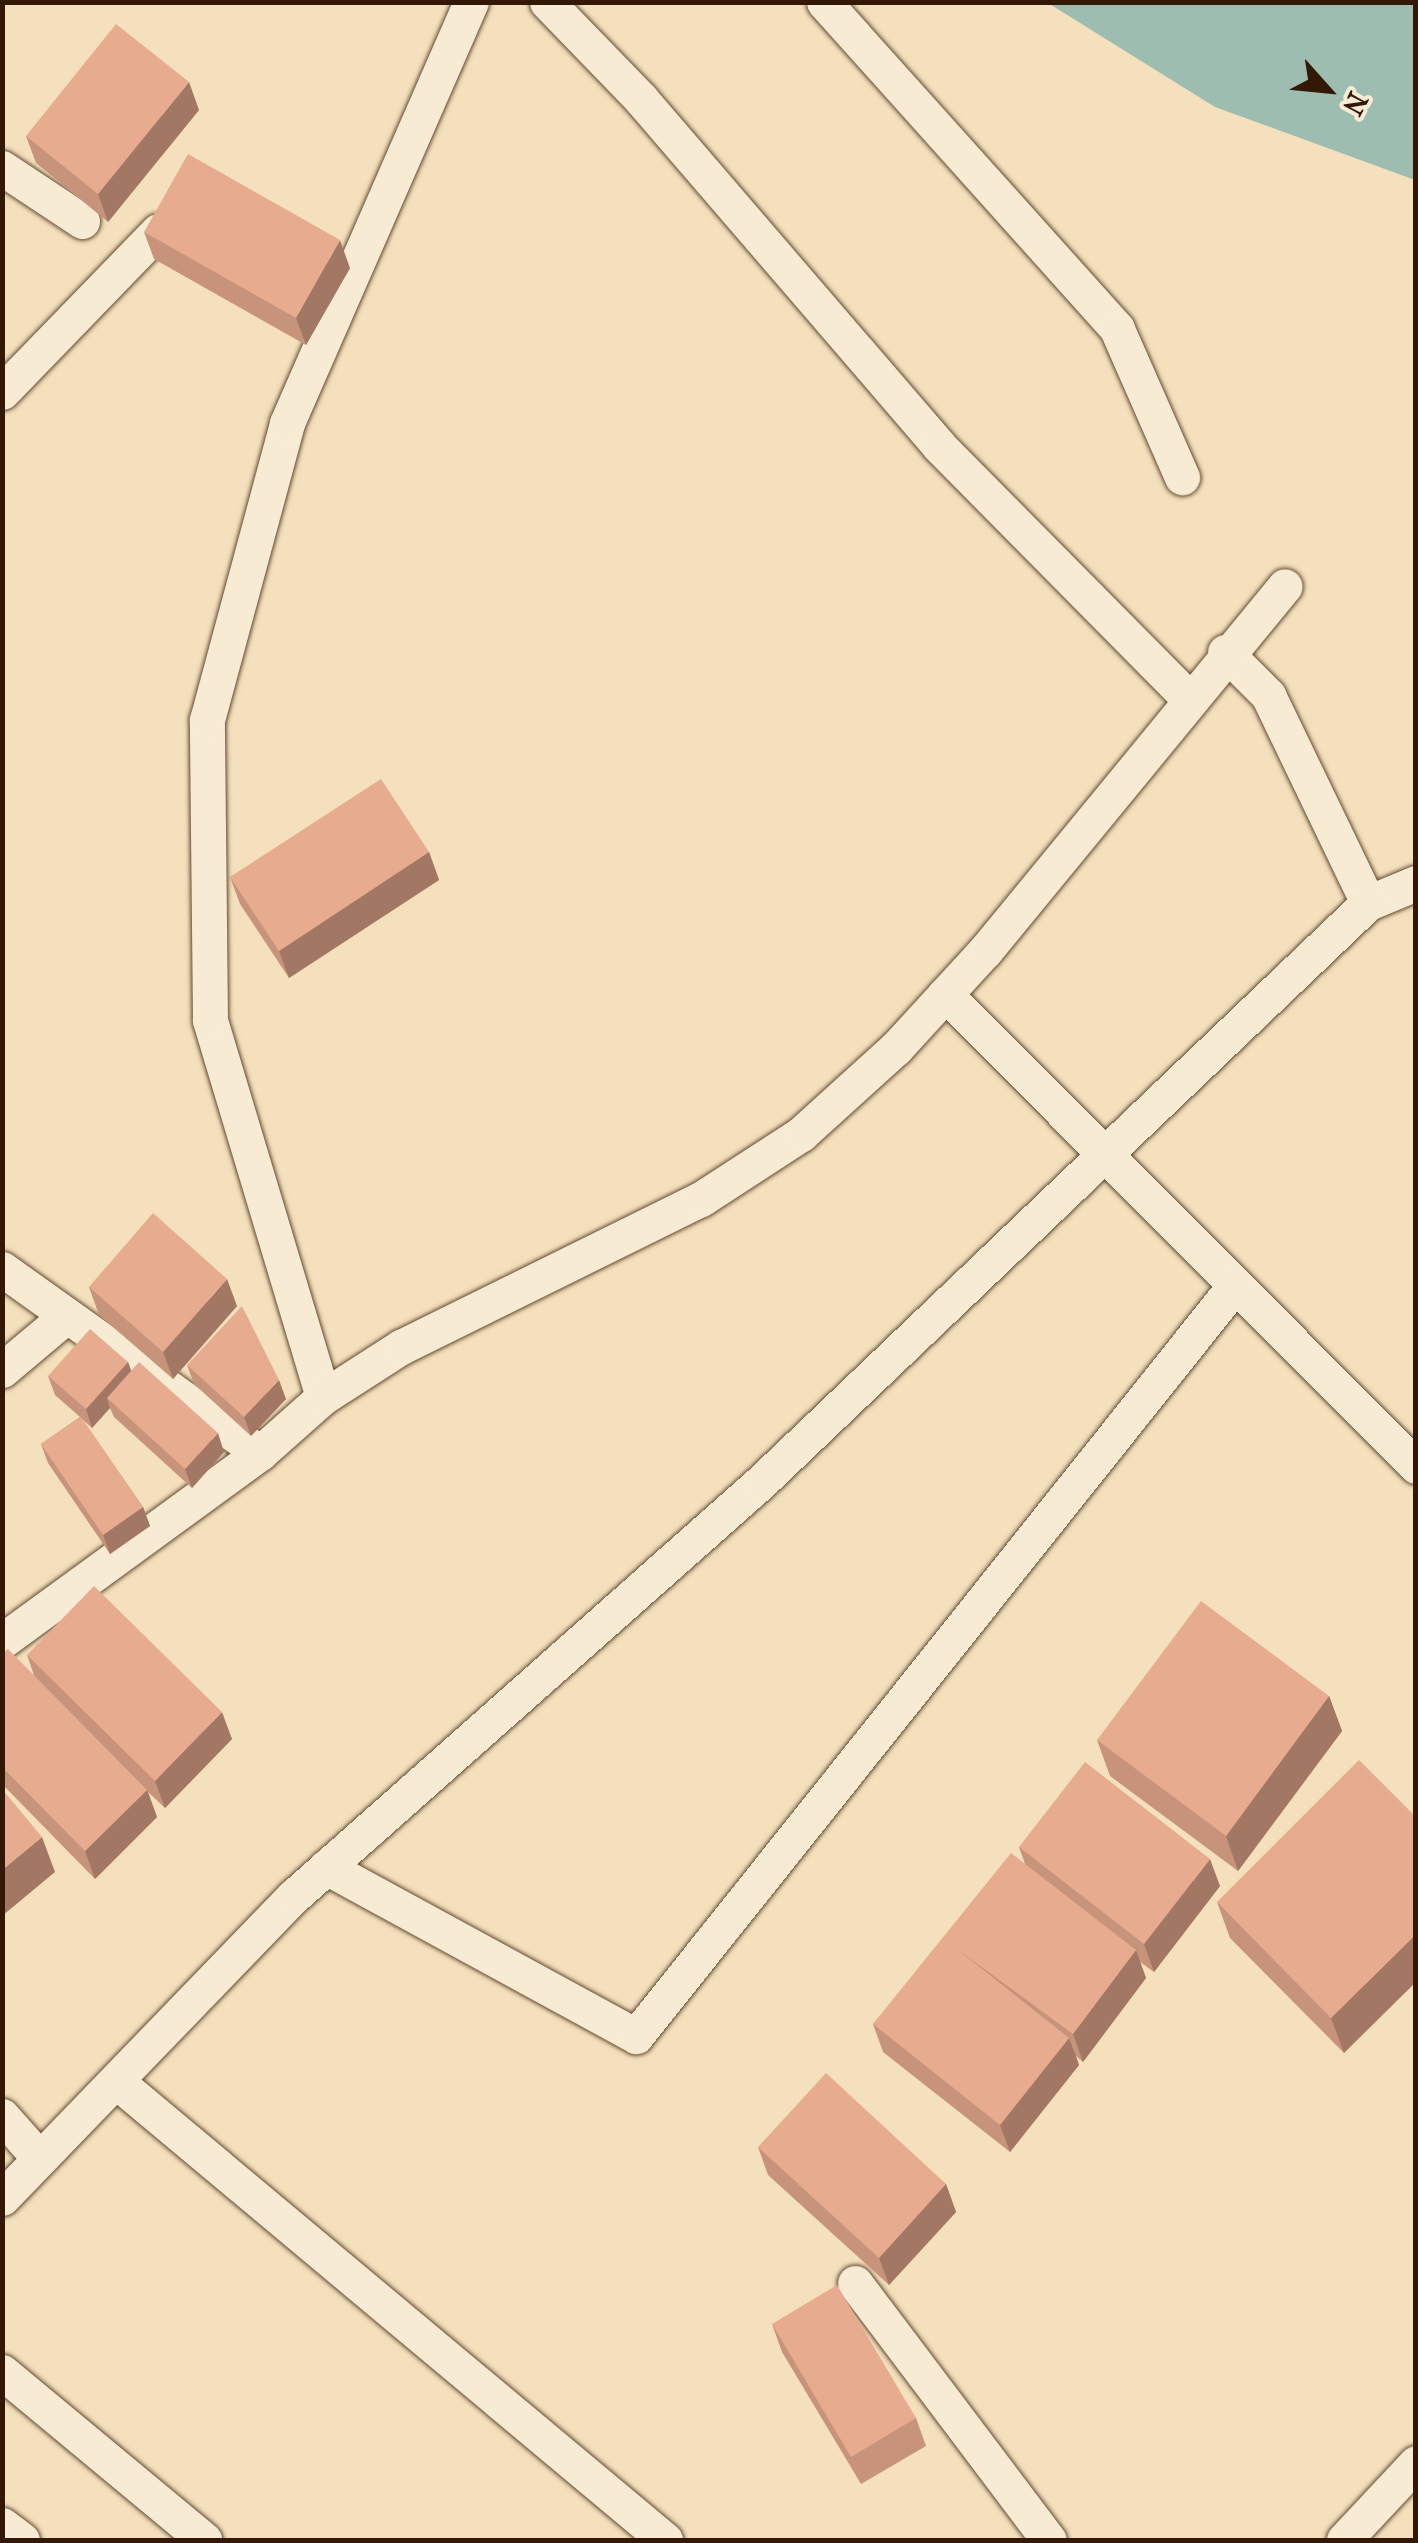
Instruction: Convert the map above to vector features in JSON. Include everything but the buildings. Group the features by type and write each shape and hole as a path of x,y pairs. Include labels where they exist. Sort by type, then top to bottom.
{"street":[{"path":"323,1396 210,1020 207,720 288,423 471,2"},
{"path":"547,2 640,98 939,446 1187,697"},
{"path":"824,2 1117,329 1182,477"},
{"path":"2,168 82,221"},
{"path":"2,392 158,231"},
{"path":"2,1641 260,1453 323,1396 401,1347 701,1199 802,1134 945,994 1187,697 1285,586"},
{"path":"1225,652 1268,695 1368,903"},
{"path":"2,2198 326,1868 762,1482 1368,903 1416,883"},
{"path":"945,994 1416,1466"},
{"path":"2,1269 64,1318 260,1453"},
{"path":"326,1868 636,2036 1235,1285"},
{"path":"2,1370 64,1318"},
{"path":"116,2080 665,2540"},
{"path":"2,2116 40,2159"},
{"path":"855,2283 1050,2540"},
{"path":"2,2372 204,2540"},
{"path":"1344,2540 1416,2462"},
{"path":"2,2526 22,2540"}],"shaded area":[{"path":"1048,3 1415,3 1415,180 1215,107"}]}
